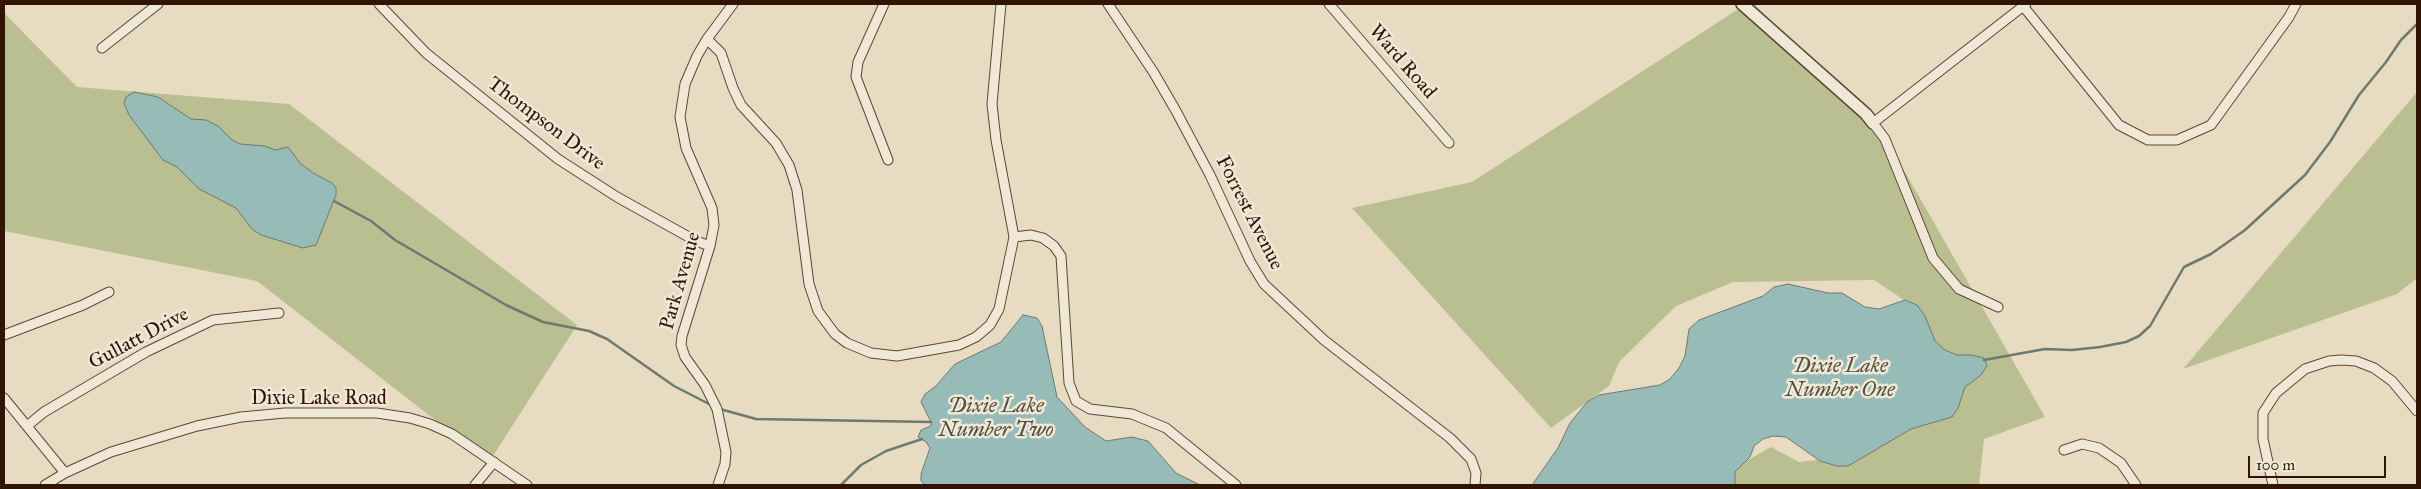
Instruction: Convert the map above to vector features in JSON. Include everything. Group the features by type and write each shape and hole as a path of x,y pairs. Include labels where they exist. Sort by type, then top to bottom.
{"street":[{"path":"102,48 158,4"},
{"name":"Thompson Drive","path":"379,4 426,54 558,159 617,197 696,241 710,246"},
{"name":"Park Avenue","path":"718,485 725,464 726,452 717,409 705,384 685,357 681,346 682,336 710,246 714,225 712,208 686,148 680,116 685,84 707,38 733,4"},
{"path":"884,4 858,62 856,77 888,160"},
{"path":"707,38 721,53 741,105 776,143 789,164 797,190 812,298 826,324 847,342 871,353 897,356 958,345 976,337 990,324 999,309 1014,237 996,140 992,104 1001,4"},
{"name":"Forrest Avenue","path":"1108,4 1176,111 1210,175 1250,261 1264,284 1324,340 1450,438 1471,459 1476,473 1476,485"},
{"name":"Ward Road","path":"1329,4 1449,143"},
{"path":"1742,4 1866,114 1885,140 1933,258 1959,289 1998,307"},
{"path":"1873,123 2024,5 2119,125 2148,140 2177,140 2211,125 2289,17 2296,4"},
{"path":"1014,237 1031,235 1043,238 1054,246 1061,256 1068,383 1076,401 1090,409 1132,414 1166,428 1236,485"},
{"path":"4,335 109,292"},
{"name":"Gullatt Drive","path":"27,426 44,412 146,352 213,320 279,313"},
{"path":"2274,485 2263,439 2263,413 2276,393 2306,369 2329,361 2356,361 2374,368 2392,381 2417,412"},
{"path":"4,398 65,473"},
{"name":"Dixie Lake Road","path":"45,485 65,473 111,452 197,426 241,417 285,413 377,414 410,418 452,434 527,485"},
{"path":"2064,450 2082,444 2099,448 2121,463 2136,485"},
{"path":"475,485 494,462"}],"green space":[{"path":"1746,4 1754,4 1881,130 2045,417 1984,439 1979,485 1723,485 1739,465 1771,447 1799,462 1841,457 1910,304 1874,280 1733,282 1676,306 1619,362 1609,386 1551,428 1352,208 1472,182"},
{"path":"4,13 77,87 289,104 577,325 489,462 257,281 4,231"},
{"path":"2417,92 2417,278 2397,294 2183,369"}],"water":[{"path":"134,92 158,97 191,119 206,120 218,126 232,140 240,144 264,146 276,150 288,147 300,163 313,173 332,183 336,188 336,195 316,245 303,248 261,235 252,229 236,208 199,189 177,167 163,160 129,115 124,103 126,97"},
{"name":"Dixie Lake Number One","path":"1788,284 1828,293 1842,293 1865,307 1879,309 1905,300 1917,305 1925,316 1935,341 1945,350 1957,355 1971,355 1984,358 1987,366 1981,375 1965,387 1958,408 1952,417 1911,429 1848,466 1837,466 1820,461 1786,437 1773,436 1763,439 1754,446 1750,457 1735,472 1735,485 1532,485 1558,448 1570,423 1587,402 1599,395 1660,385 1670,379 1679,368 1685,356 1689,329 1699,320 1763,296 1774,287"},
{"name":"Dixie Lake Number Two","path":"1023,315 1037,318 1042,326 1057,397 1085,427 1106,441 1132,437 1148,441 1176,473 1200,485 925,485 921,481 921,474 930,448 926,442 918,437 921,430 931,426 931,422 921,402 925,394 936,386 955,364 1001,342"}],"waterway":[{"path":"1984,360 2045,349 2072,350 2100,347 2126,342 2139,336 2150,326 2184,267 2211,254 2245,230 2305,175 2330,142 2359,95 2401,40 2417,24"},
{"path":"334,201 371,221 395,240 506,305 543,322 589,331 607,339 674,386 713,406"},
{"path":"720,409 756,419 931,422"},
{"path":"841,485 861,465 886,451 922,439"}]}
